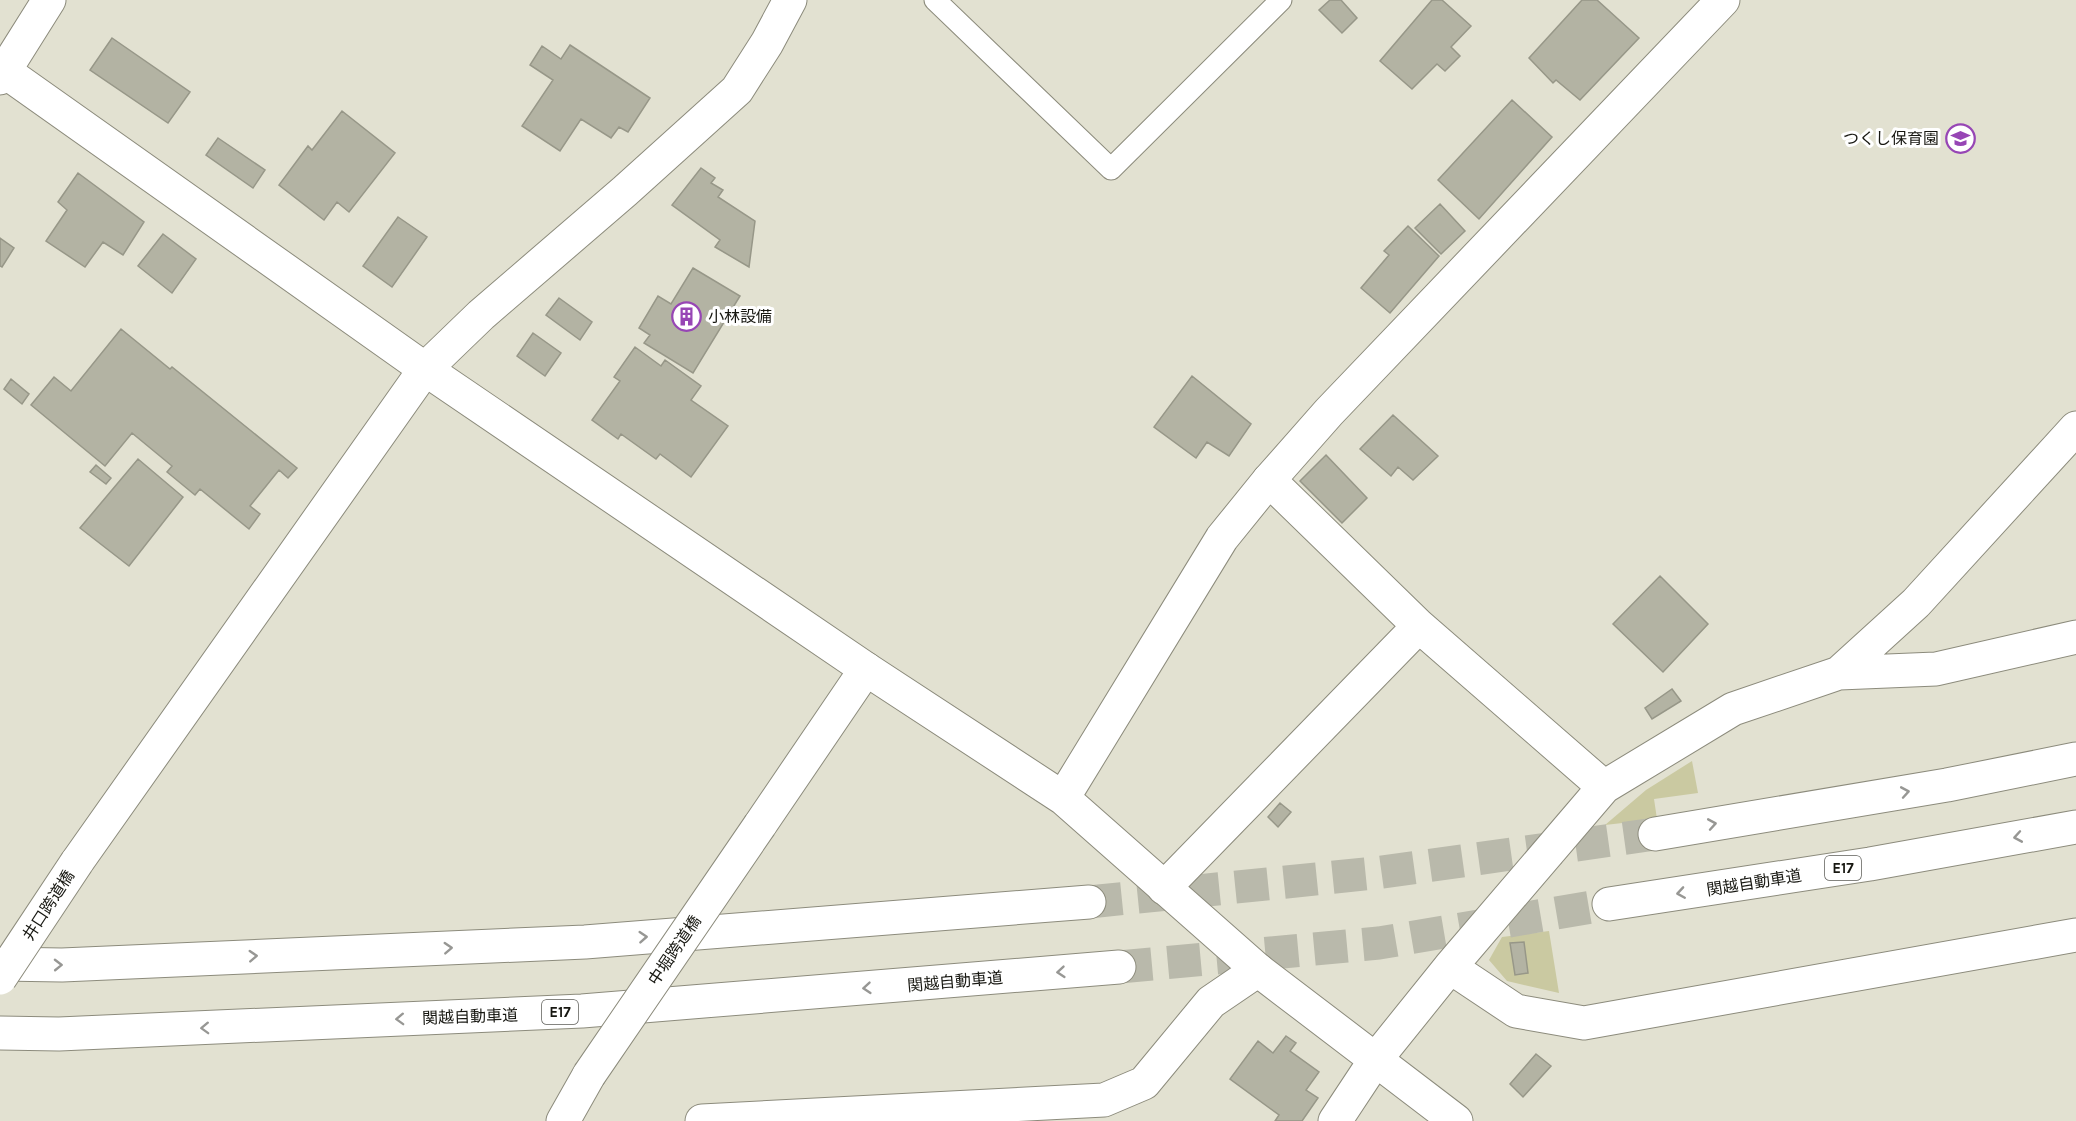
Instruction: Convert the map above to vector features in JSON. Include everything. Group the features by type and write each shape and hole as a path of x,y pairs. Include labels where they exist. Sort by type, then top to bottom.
{"main road":[{"path":"50,0 2,72 425,369 866,669 1063,798 1258,970 1456,1121"},
{"name":"井口跨道橋","path":"0,978 77,862 425,369 481,315 625,191 737,90 767,43 790,0"},
{"path":"1063,798 1222,538 1269,480 1329,412 1723,0"},
{"path":"1839,673 1916,603 2076,428"},
{"path":"1269,480 1419,626 1604,787"},
{"path":"1164,888 1419,626"},
{"path":"1335,1121 1376,1059 1450,967 1604,787 1733,709 1839,673 1936,669 2076,637"},
{"name":"中堀跨道橋","path":"563,1121 589,1075 866,669"},
{"path":"1654,834 1947,785 2076,759"},
{"name":"関越自動車道","path":"1609,904 1870,864 2076,827"},
{"path":"0,964 62,965 585,942 1089,902"},
{"path":"1450,967 1516,1011 1584,1023 2076,935"},
{"name":"関越自動車道","path":"0,1034 83,1033 582,1011 1119,967"},
{"path":"702,1121 1104,1100 1144,1083 1211,1002 1258,970"}],"lane":[{"path":"935,0 1111,169 1281,0"}],"green space":[{"path":"1692,761 1698,793 1654,799 1657,819 1605,825 1646,790"},
{"path":"1549,931 1559,993 1507,981 1489,960 1502,937"}],"building":[{"path":"1330,0 1341,0 1357,18 1342,33 1319,10"},
{"path":"1432,0 1442,0 1471,26 1451,47 1460,56 1445,71 1437,64 1412,89 1380,61"},
{"path":"1582,0 1597,0 1639,38 1580,100 1556,80 1553,83 1529,58"},
{"path":"112,38 190,92 168,123 90,70"},
{"path":"570,45 650,98 628,132 619,127 611,138 581,119 560,151 522,126 553,80 530,65 542,46 561,59"},
{"path":"1512,100 1552,137 1479,219 1438,180"},
{"path":"342,111 395,153 349,212 337,202 324,220 279,185 308,146 312,150"},
{"path":"218,138 265,170 253,188 206,155"},
{"path":"701,168 715,178 711,183 723,190 718,197 755,221 749,267 715,247 720,240 672,205"},
{"path":"78,173 144,222 123,255 103,242 85,267 46,241 67,210 58,202"},
{"path":"1440,204 1465,231 1441,254 1415,228"},
{"path":"398,217 427,237 392,287 363,266"},
{"path":"1408,226 1439,256 1390,313 1361,288 1389,255 1384,251"},
{"path":"163,234 196,259 172,293 138,266"},
{"path":"0,238 14,248 2,267 0,266"},
{"name":"小林設備","path":"693,268 740,296 693,373 644,343 650,335 639,328 658,296 671,304"},
{"path":"559,298 592,322 580,340 546,315"},
{"path":"121,329 297,468 288,478 279,470 250,506 260,514 249,529 200,489 195,495 167,472 172,466 132,433 105,466 31,405 54,377 71,391"},
{"path":"533,333 561,353 545,376 517,356"},
{"path":"635,347 661,366 665,360 701,386 691,400 728,426 691,477 660,454 656,459 621,434 618,439 592,420 620,381 614,377"},
{"path":"1192,376 1251,424 1229,456 1207,442 1196,458 1154,427"},
{"path":"11,379 29,394 22,404 4,389"},
{"path":"1393,415 1438,456 1413,480 1398,467 1391,476 1360,449"},
{"path":"1326,455 1367,498 1342,523 1300,481"},
{"path":"138,459 183,497 129,566 80,528"},
{"path":"96,465 111,478 106,484 90,472"},
{"path":"1660,576 1708,624 1663,672 1613,624"},
{"path":"1672,689 1681,701 1652,719 1645,708"},
{"path":"1280,803 1291,812 1278,827 1268,817"},
{"path":"1524,942 1528,973 1515,975 1510,943"},
{"path":"1286,1036 1296,1043 1290,1051 1319,1072 1306,1090 1318,1098 1302,1121 1275,1121 1279,1115 1230,1079 1258,1041 1273,1053"},
{"path":"1536,1054 1551,1066 1523,1097 1510,1084"}],"tunnel":[{"path":"1089,902 1375,873 1655,834"},
{"path":"1119,967 1379,943 1609,904"}],"place":[{"name":"つくし保育園","path":"1960,138"},
{"name":"小林設備","path":"687,316"}]}
